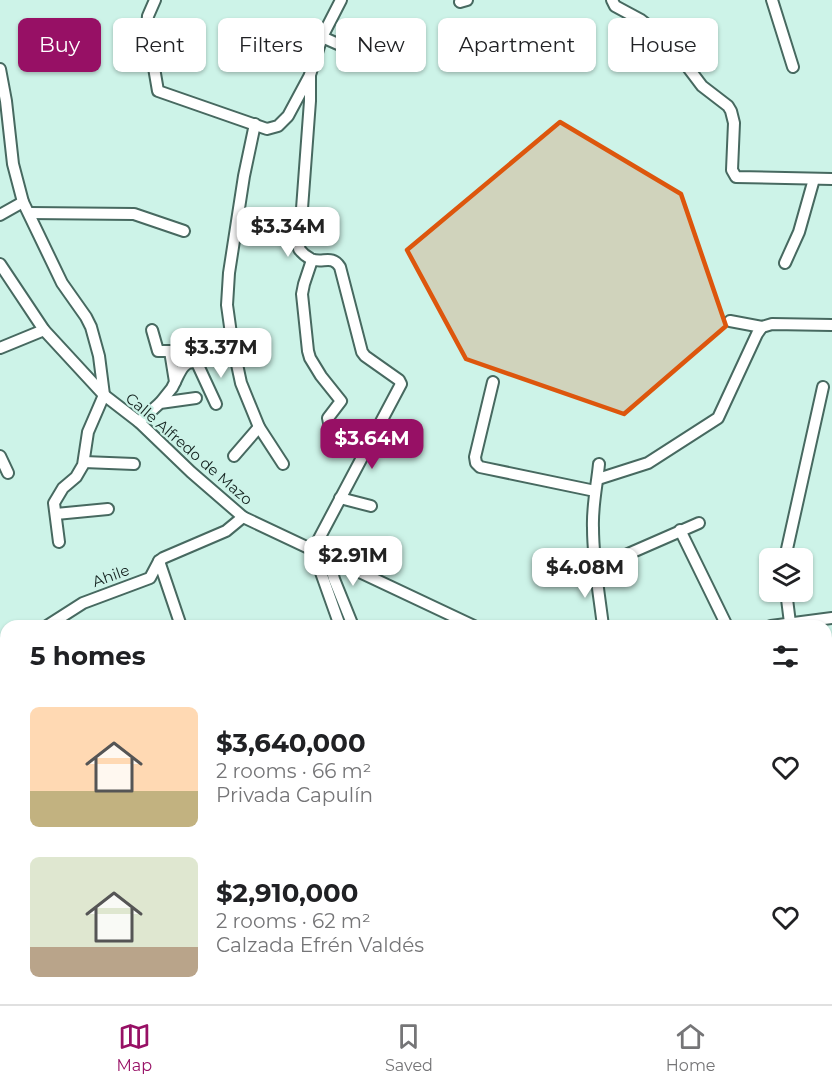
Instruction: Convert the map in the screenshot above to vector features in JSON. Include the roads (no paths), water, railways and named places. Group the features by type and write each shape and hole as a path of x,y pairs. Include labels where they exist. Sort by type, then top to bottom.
{"street":[{"path":"155,0 147,24 158,91 271,129 285,120 311,72"},
{"path":"324,33 341,0"},
{"path":"612,0 615,6 641,20 668,41 702,86 728,106 734,123 732,170 734,175 738,178 832,179"},
{"path":"772,0 793,68"},
{"path":"0,69 13,164 23,202 62,283 91,327 99,356 104,395 86,437 84,462 77,476 61,490 54,503 59,542"},
{"path":"310,75 310,101 298,245 300,251 312,260 332,260 338,265 362,352 401,383 313,550 338,620"},
{"path":"255,124 244,176 229,273 227,305 241,383 259,427 283,464"},
{"path":"785,263 799,232 814,179"},
{"path":"0,215 23,202"},
{"path":"29,213 134,214 184,231"},
{"path":"312,260 302,294 308,351 317,370 341,401 328,418 328,422 365,453"},
{"name":"Calle Alfredo de Mazo","path":"0,264 44,330 104,395 139,422 191,472 243,517 460,620"},
{"path":"730,321 762,327 772,324 832,325"},
{"path":"493,382 475,457 477,466 596,485 648,463 718,418 762,327"},
{"path":"0,348 44,330"},
{"path":"152,330 158,351 170,352 175,382"},
{"path":"139,422 160,403 186,364 191,362 197,363 216,404"},
{"path":"787,548 823,387"},
{"path":"160,403 196,398"},
{"path":"234,456 259,427"},
{"path":"0,456 8,473"},
{"path":"84,462 134,464"},
{"path":"599,464 593,530 602,620"},
{"path":"340,498 371,506"},
{"path":"56,514 108,509"},
{"name":"Ahile","path":"56,620 82,603 150,578 159,561 226,531 243,517"},
{"path":"596,568 699,522"},
{"path":"680,530 724,620"},
{"path":"573,555 594,555"},
{"path":"328,557 351,620"},
{"path":"159,561 179,620"},
{"path":"787,602 790,620"},
{"path":"445,620 448,615"},
{"path":"815,620 832,618"}]}
